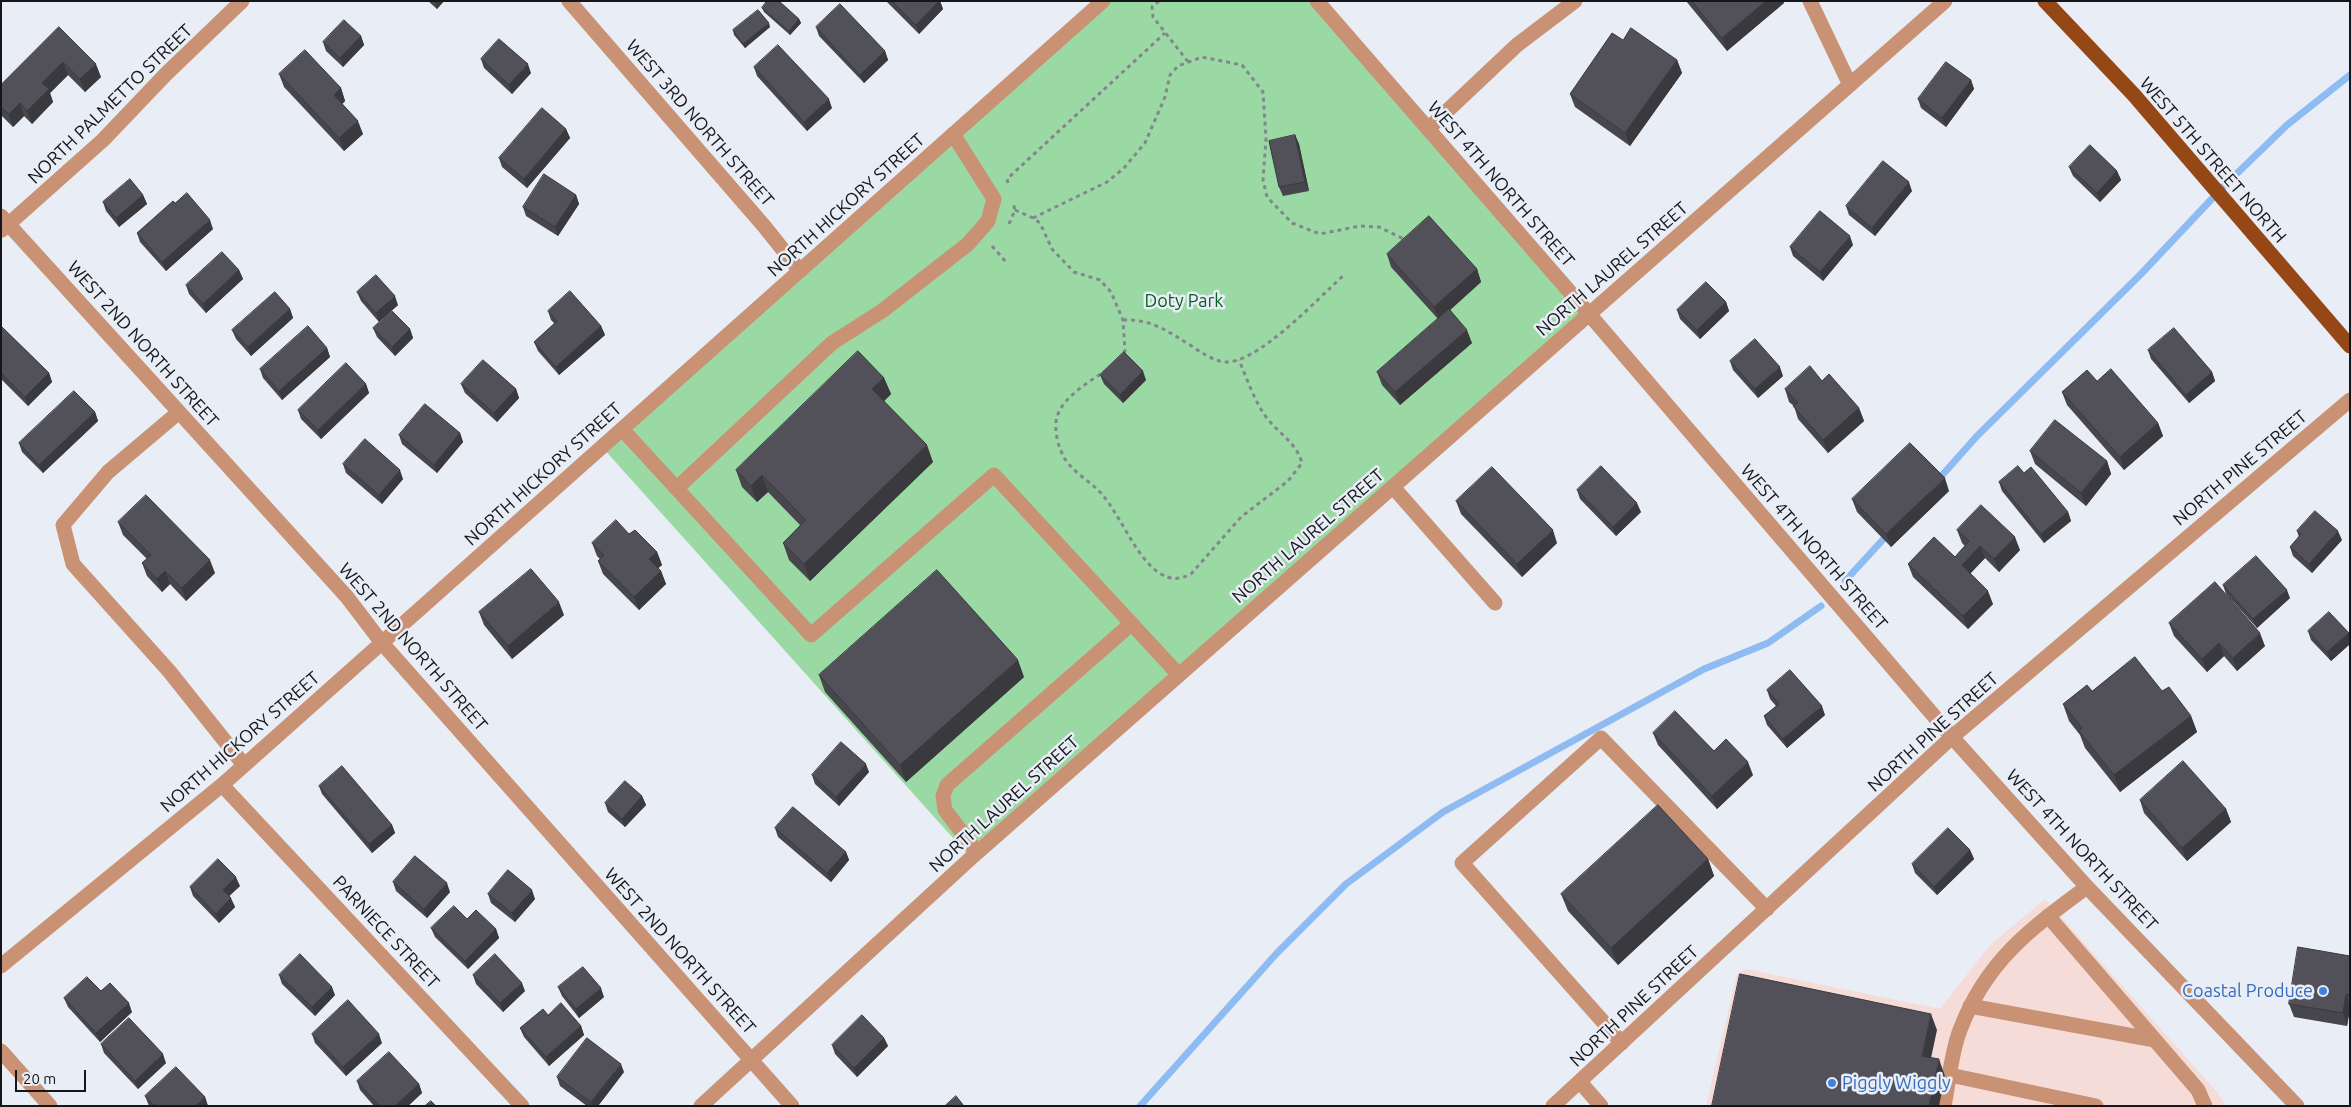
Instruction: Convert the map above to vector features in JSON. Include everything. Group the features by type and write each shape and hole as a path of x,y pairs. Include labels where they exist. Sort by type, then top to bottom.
{"main road":[{"name":"WEST 5TH STREET NORTH","path":"2045,1 2134,95 2350,346"}],"street":[{"name":"NORTH PALMETTO STREET","path":"4,224 103,140 166,74 242,1"},
{"name":"WEST 3RD NORTH STREET","path":"569,1 764,226 800,271"},
{"name":"NORTH HICKORY STREET","path":"1,966 244,765 1103,1"},
{"name":"WEST 4TH NORTH STREET","path":"1317,1 1952,737 2088,887 2297,1106"},
{"path":"1428,129 1517,45 1575,1"},
{"path":"1810,1 1850,85"},
{"name":"NORTH LAUREL STREET","path":"701,1106 977,852 1946,1"},
{"path":"677,488 832,343 882,311 968,244 982,230 988,221 994,199 953,134"},
{"name":"WEST 2ND NORTH STREET","path":"4,224 180,412 347,597 382,642 792,1106"},
{"name":"NORTH PINE STREET","path":"1553,1106 1952,737 2350,400"},
{"path":"180,412 108,472 63,525 72,564 169,671 244,765"},
{"path":"622,429 811,635 994,475 1179,675"},
{"path":"1393,486 1495,603"},
{"path":"977,852 945,810 943,796 947,785 1131,624"},
{"path":"1622,1043 1462,863 1601,738 1767,909"},
{"name":"PARNIECE STREET","path":"222,784 522,1106"},
{"path":"1944,1106 1959,1032 1970,1006 2002,957 2048,916 2088,887"},
{"path":"2048,916 2198,1090 2205,1106"},
{"path":"1970,1006 2155,1040"},
{"path":"1,1051 50,1106"},
{"path":"1950,1075 2096,1106"},
{"path":"1580,1082 1601,1106"}],"path":[{"path":"1159,1 1152,6 1153,17 1189,63"},
{"path":"1010,186 1007,179 1165,33"},
{"path":"1033,218 1107,182 1124,168 1145,143 1165,98 1170,75 1178,66 1202,57 1242,66 1263,92 1266,139 1263,180 1267,197 1292,223 1320,234 1360,226 1379,227 1395,232 1410,242"},
{"path":"1008,228 1014,210 1012,194"},
{"path":"1014,210 1033,218 1040,224 1052,249 1074,272 1100,280 1111,292 1124,320 1125,351 1119,358"},
{"path":"997,239 992,245 1007,262"},
{"path":"1124,320 1146,321 1212,359 1226,362 1239,360 1270,344 1343,276"},
{"path":"1112,364 1079,388 1065,404 1056,421 1060,448 1066,461 1103,495 1146,559 1158,572 1169,578 1181,579 1191,574 1241,517 1288,481 1302,463 1292,444 1267,418 1256,399 1239,360"}],"shaded area":[{"path":"2045,899 2217,1092 2226,1106 1706,1106 1737,974 1746,969 1940,1009 1990,945"}],"green space":[{"name":"Doty Park","path":"1103,1 1315,1 1589,314 971,858 602,447"}],"building":[{"path":"767,1 779,1 799,19 789,31 762,8"},
{"path":"892,1 939,1 916,25"},
{"path":"1692,1 1766,1 1722,38"},
{"path":"840,4 885,51 860,75 816,27"},
{"path":"758,10 769,23 743,44 733,30"},
{"path":"344,20 361,36 340,58 323,42"},
{"path":"59,27 96,64 80,79 63,62 42,83 49,89 27,111 20,103 9,114 1,107 1,85"},
{"path":"1631,28 1677,60 1625,133 1570,94 1612,33 1623,40"},
{"path":"499,39 528,64 509,85 481,59"},
{"path":"778,45 829,99 804,122 754,67"},
{"path":"305,50 341,88 334,95 358,121 339,138 279,74"},
{"path":"1946,62 1971,80 1942,118 1918,99"},
{"path":"542,108 566,129 524,179 499,158"},
{"path":"1295,135 1305,182 1279,187 1269,141"},
{"path":"2090,145 2117,171 2097,193 2069,167"},
{"path":"1883,161 1909,182 1872,228 1846,206"},
{"path":"544,174 576,195 555,227 523,207"},
{"path":"130,179 143,195 116,218 103,202"},
{"path":"187,193 210,220 162,262 137,233 173,201 175,203"},
{"path":"1820,211 1850,236 1820,272 1790,247"},
{"path":"1429,216 1477,269 1434,307 1387,254"},
{"path":"222,252 239,270 203,304 186,285"},
{"path":"376,275 395,296 376,313 357,292"},
{"path":"1706,282 1726,302 1697,330 1677,310"},
{"path":"570,291 601,326 556,367 534,342 557,321 548,311"},
{"path":"275,292 290,309 248,347 232,330"},
{"path":"1449,309 1467,330 1395,392 1377,372"},
{"path":"392,311 410,329 392,347 373,328"},
{"path":"1,326 49,373 25,397 1,373"},
{"path":"308,326 327,348 279,391 260,369"},
{"path":"2174,328 2212,372 2186,395 2148,350"},
{"path":"1755,339 1780,367 1755,389 1730,361"},
{"path":"858,351 884,378 872,389 927,445 804,564 783,543 806,520 762,475 751,486 736,470"},
{"path":"1124,352 1143,371 1120,395 1100,375"},
{"path":"483,360 516,389 494,413 461,384"},
{"path":"346,363 366,384 318,430 298,410"},
{"path":"1810,366 1822,381 1829,374 1859,408 1823,440 1793,406 1798,403 1785,389"},
{"path":"2111,369 2158,423 2120,457 2062,392 2087,370 2097,381"},
{"path":"74,391 95,412 39,465 19,443"},
{"path":"425,404 460,433 434,465 399,435"},
{"path":"2055,420 2107,461 2081,493 2030,451"},
{"path":"365,439 400,470 379,495 343,464"},
{"path":"1910,443 1945,478 1886,534 1852,499"},
{"path":"1601,466 1637,503 1613,527 1577,490"},
{"path":"2018,466 2024,473 2031,467 2068,512 2041,534 1999,482"},
{"path":"1492,467 1553,530 1517,564 1456,501"},
{"path":"146,495 210,560 182,588 165,571 157,579 142,563 151,555 118,522"},
{"path":"1981,505 2015,537 1994,559 1980,546 1962,565 1988,591 1963,616 1908,564 1934,537 1955,557 1969,541 1957,530"},
{"path":"2315,511 2338,531 2309,564 2290,547 2301,534 2297,531"},
{"path":"616,520 629,534 635,530 657,552 649,559 661,571 634,597 598,561 604,555 592,543"},
{"path":"2256,556 2287,590 2253,619 2223,585"},
{"path":"531,569 559,602 508,646 479,612"},
{"path":"937,570 1018,660 900,765 819,675"},
{"path":"2215,582 2260,633 2233,658 2219,643 2202,659 2169,623"},
{"path":"2329,612 2349,633 2327,652 2308,631"},
{"path":"2135,657 2162,691 2169,687 2191,716 2114,775 2079,731 2082,728 2063,704 2087,685 2092,691"},
{"path":"1790,670 1822,706 1783,739 1764,716 1779,704 1767,690"},
{"path":"1675,711 1714,751 1726,739 1748,762 1712,796 1653,733"},
{"path":"841,742 866,764 836,797 812,775"},
{"path":"2183,761 2226,809 2182,848 2140,800"},
{"path":"342,766 392,825 369,844 319,786"},
{"path":"625,781 642,796 622,819 605,803"},
{"path":"1658,805 1708,859 1611,948 1561,894"},
{"path":"793,807 846,852 827,873 775,828"},
{"path":"1948,828 1970,850 1934,887 1912,864"},
{"path":"415,856 447,883 424,909 393,882"},
{"path":"218,859 236,877 223,890 231,898 216,914 190,887"},
{"path":"508,870 532,890 512,913 488,894"},
{"path":"454,906 467,919 476,910 496,929 465,961 431,928"},
{"path":"2298,947 2350,956 2350,995 2346,994 2343,1013 2289,1004"},
{"path":"300,954 332,987 312,1007 279,975"},
{"path":"495,954 522,983 500,1003 473,975"},
{"path":"583,967 601,988 576,1009 558,987"},
{"path":"1740,974 1931,1014 1922,1056 1939,1059 1929,1106 1712,1106"},
{"path":"87,977 101,991 110,983 129,1003 96,1033 64,998"},
{"path":"348,1000 379,1034 343,1067 312,1034"},
{"path":"561,1003 581,1026 546,1057 520,1028 543,1009 548,1015"},
{"path":"862,1015 884,1038 854,1068 832,1045"},
{"path":"129,1018 163,1054 135,1081 101,1044"},
{"path":"587,1038 621,1064 591,1102 557,1077"},
{"path":"389,1052 419,1084 395,1106 379,1106 357,1081"},
{"path":"176,1067 205,1097 196,1106 154,1106 145,1096"},
{"path":"956,1096 964,1106 945,1106"},
{"path":"431,1101 436,1106 425,1106"}],"waterway":[{"path":"1937,481 1977,436 2141,274 2224,186 2287,125 2350,75"},
{"path":"1845,581 1889,533"},
{"path":"1140,1106 1277,953 1346,884 1443,812 1704,669 1768,643 1821,606"}],"place":[{"name":"Coastal Produce","path":"2323,991"},
{"name":"Piggly Wiggly","path":"1832,1083"}]}
